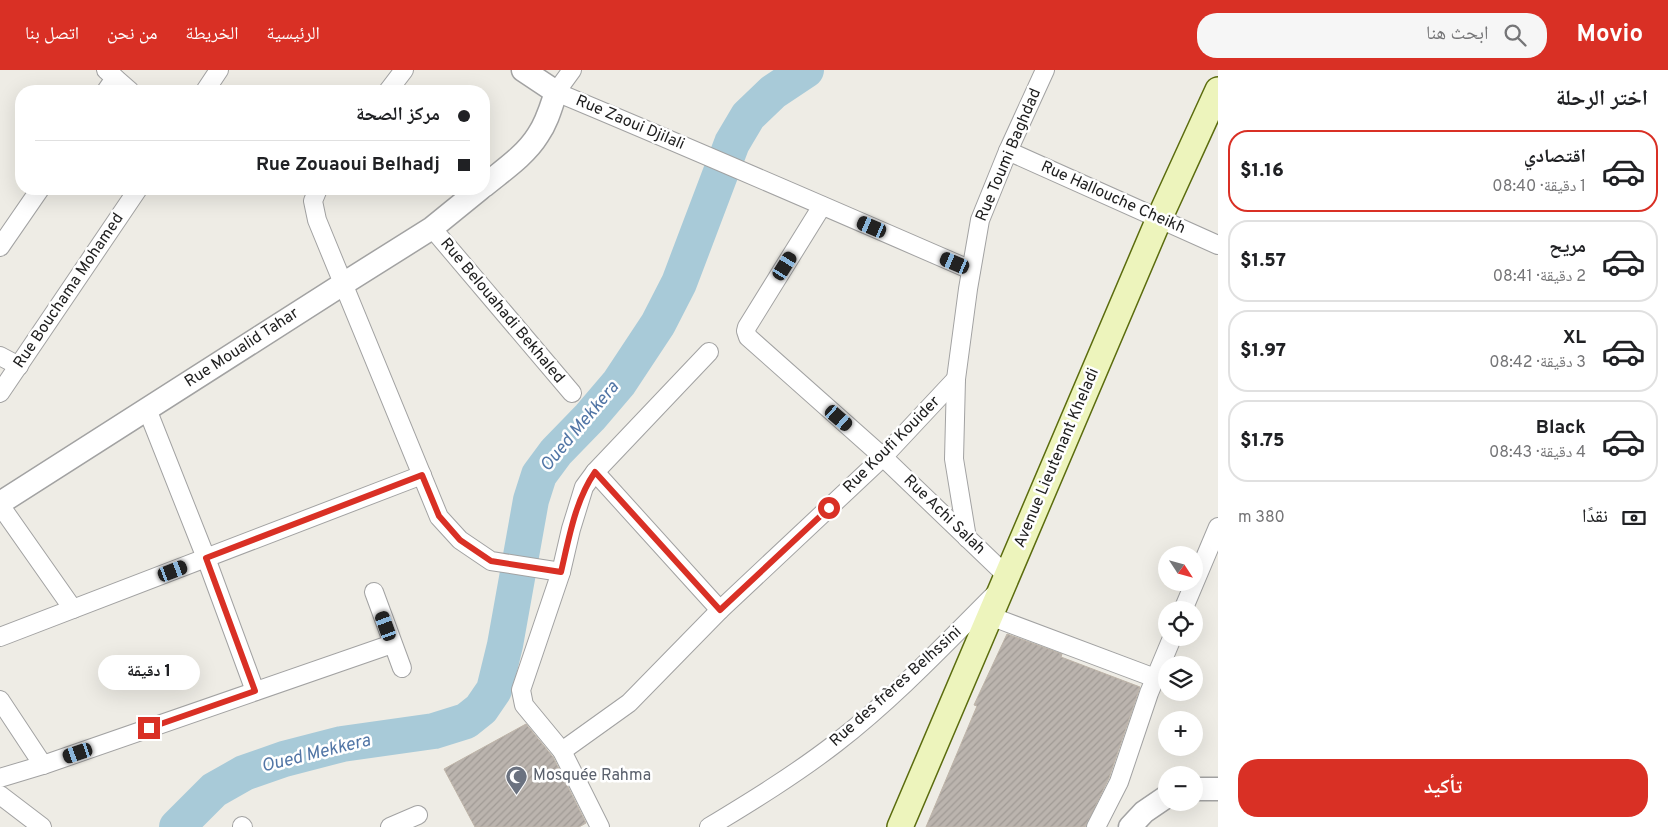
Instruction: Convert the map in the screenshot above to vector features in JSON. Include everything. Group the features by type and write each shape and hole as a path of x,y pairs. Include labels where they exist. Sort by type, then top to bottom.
{"main road":[{"name":"Avenue Lieutenant Kheladi","path":"900,827 1159,219 1218,90"}],"street":[{"path":"209,85 219,70"},
{"path":"393,85 404,70"},
{"path":"523,70 556,92"},
{"path":"490,181 518,158 537,137 547,118 556,92 572,70"},
{"name":"Rue Toumi Baghdad","path":"967,538 954,459 956,379 971,270 980,220 1008,151 1045,70"},
{"name":"Rue Zaoui Djilali","path":"556,92 822,206"},
{"name":"Rue Hallouche Cheikh","path":"1008,151 1218,245"},
{"path":"0,247 36,195"},
{"name":"Rue Bouchama Mohamed","path":"0,393 134,195"},
{"path":"315,195 313,200 317,220 439,516 460,540 491,561 561,572"},
{"name":"Rue Moualid Tahar","path":"0,504 432,228 473,195"},
{"path":"822,206 971,270"},
{"name":"Rue Achi Salah","path":"822,206 747,328 747,334 883,457 967,538 1004,582"},
{"name":"Rue Belouahadi Bekhaled","path":"432,228 572,393"},
{"path":"600,827 562,751 524,705 521,690 561,572 571,529 584,487 595,472 709,352"},
{"path":"0,356 19,366"},
{"name":"Rue Koufi Kouider","path":"562,751 629,703 720,610 883,457 956,379"},
{"path":"147,409 206,558 255,691"},
{"path":"595,472 720,610"},
{"path":"0,637 422,475"},
{"path":"0,504 73,609"},
{"path":"1187,601 1218,527"},
{"name":"Rue des frères Belhssini","path":"709,827 774,788 836,743 886,700 1004,582"},
{"path":"374,592 402,668"},
{"path":"990,616 1155,678"},
{"path":"0,778 43,765 392,644"},
{"path":"1096,827 1119,782 1155,678 1169,646"},
{"path":"0,700 43,765"},
{"path":"1203,789 1218,788"},
{"path":"0,795 42,827"},
{"path":"1130,827 1144,812 1158,802"},
{"path":"390,827 418,815"}],"building":[{"path":"1007,634 1062,654 1061,657 1140,687 1109,778 1085,827 926,827 977,706 974,705"},
{"name":"Mosquée Rahma","path":"526,724 553,757 586,823 579,827 475,827 444,769"}],"waterway":[{"name":"Oued Mekkera","path":"177,827 214,790 244,773 284,759 342,744 434,731 466,721 481,709 494,690 505,645 531,500 539,475 556,452 590,417 619,383 658,324 679,283 732,143 748,116 773,92 806,70"}],"place":[{"name":"Mosquée Rahma","path":"517,795"}],"route":[{"path":"149,728 255,691 206,558 422,475 439,516 460,540 491,561 561,572 571,529 584,487 595,472 720,610 829,508"}]}
